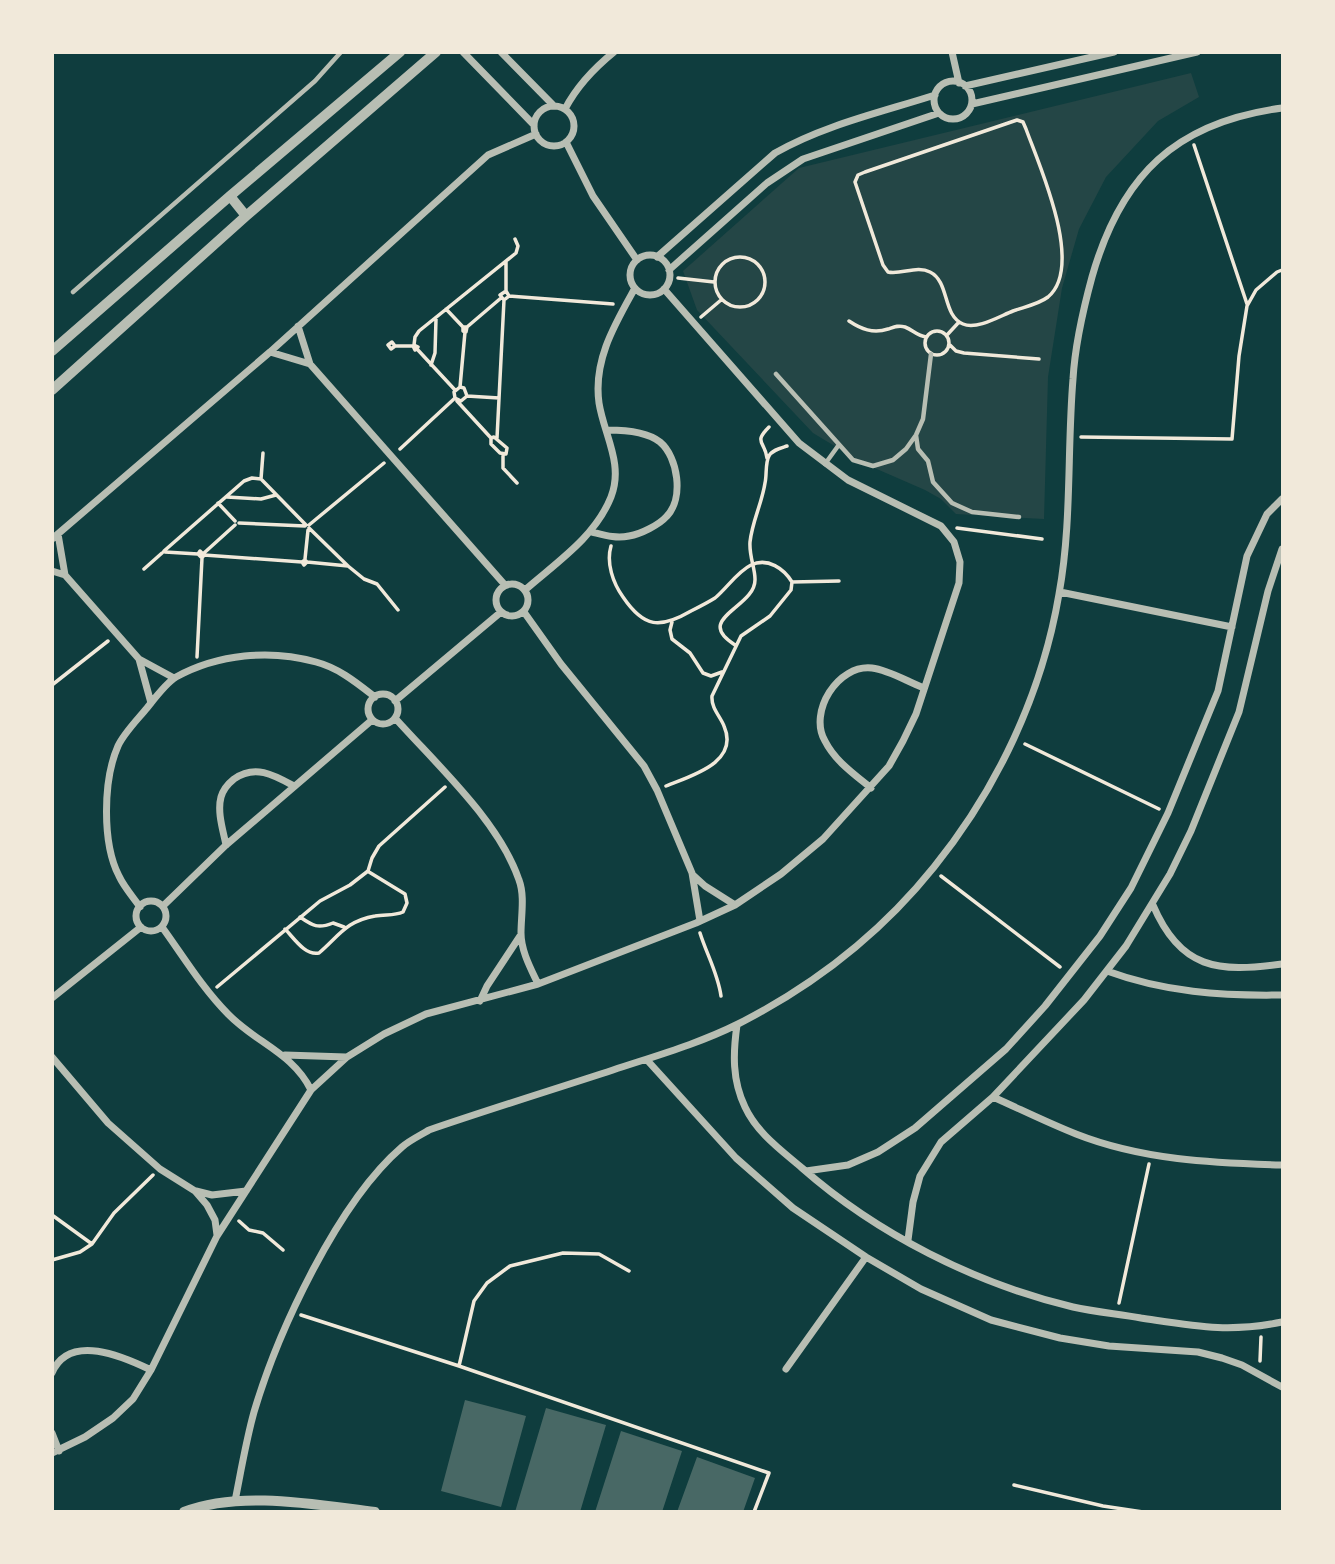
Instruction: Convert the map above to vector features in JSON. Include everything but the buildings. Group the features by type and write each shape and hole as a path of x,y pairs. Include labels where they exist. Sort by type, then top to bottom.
{"street":[{"path":"52,351 400,52"},
{"path":"52,390 246,216 436,52"},
{"path":"464,52 535,130 541,141 549,145 566,142 571,137 574,122 565,109 554,106 501,52"},
{"path":"565,109 574,91 614,52"},
{"path":"953,52 962,84 969,91 972,104"},
{"path":"657,257 775,153 796,142 935,95 945,83 962,84 1114,52"},
{"path":"935,95 939,113 951,119 958,118 965,115 972,104 1197,52"},
{"path":"535,130 537,116 544,109 554,106"},
{"path":"235,1501 254,1411 292,1313 339,1225 369,1182 403,1146 429,1130 648,1060 708,1038 737,1024 773,1005 819,975 862,942 901,905 932,869 978,807 1014,738 1042,667 1060,592 1065,552 1073,379 1083,309 1102,242 1119,206 1142,175 1171,148 1205,128 1242,114 1283,108"},
{"path":"670,274 667,265 657,257 643,257 637,260 630,274 635,288 650,295 664,289 670,274 767,183 803,159 939,113"},
{"path":"174,678 139,659 65,575 55,536 270,352 488,155 535,130"},
{"path":"566,142 593,196 637,260"},
{"path":"230,196 246,216"},
{"path":"525,590 592,532 613,494 616,473 608,430 599,405 598,379 612,328 635,288"},
{"path":"52,1433 56,1452 113,1418 133,1398 151,1370 217,1236 311,1090 347,1058 384,1034 426,1014 538,984 735,905 781,874 823,839 889,766 903,741 916,714 959,583 960,562 954,542 941,526 848,480 799,443 664,289"},
{"path":"298,326 310,364 505,585"},
{"path":"270,352 310,364"},
{"path":"592,532 614,537 640,532 668,516 677,493 677,471 669,452 658,440 635,432 608,430"},
{"path":"806,1171 848,1165 878,1152 915,1128 1006,1049 1045,1006 1100,936 1132,888 1168,813 1218,691 1247,556 1267,514 1283,499"},
{"path":"908,1241 913,1202 920,1176 941,1142 993,1097 1075,1011 1153,905 1191,831 1238,712 1268,591 1283,549"},
{"path":"52,571 65,575"},
{"path":"505,585 520,585 525,590 528,605 524,612 517,616 508,616 501,612 496,597 499,590 505,585"},
{"path":"1060,592 1232,627"},
{"path":"395,701 501,612"},
{"path":"524,612 561,664 644,766 692,873 698,922"},
{"path":"140,907 118,876 108,844 106,812 111,774 119,745 151,702 174,678 235,657 255,654 317,662 345,674 375,696 385,695 395,701 395,718 384,724 372,720"},
{"path":"139,659 151,702"},
{"path":"871,788 834,756 823,739 819,722 825,702 837,681 852,670 873,668 924,688"},
{"path":"372,720 368,708 375,696"},
{"path":"395,718 486,820 508,854 521,882 520,936 525,956 538,984"},
{"path":"163,906 226,845 372,720"},
{"path":"226,845 220,811 222,796 229,783 241,774 256,771 271,773 294,786"},
{"path":"692,873 705,886 735,905"},
{"path":"151,901 163,906 166,917 162,927 151,931 141,927 136,917 140,907 151,901"},
{"path":"1153,905 1174,943 1186,954 1202,962 1234,967 1283,964"},
{"path":"52,998 141,927"},
{"path":"162,927 210,993 243,1028 283,1054 304,1076 311,1090"},
{"path":"480,1001 520,936"},
{"path":"1107,971 1177,991 1218,995 1283,995"},
{"path":"737,1024 733,1053 736,1081 745,1108 760,1131 806,1171 874,1222 937,1257 1004,1286 1074,1307 1217,1329 1283,1322"},
{"path":"283,1054 347,1058"},
{"path":"52,1056 108,1123 160,1169 195,1191 215,1220 217,1236"},
{"path":"648,1060 736,1157 793,1208 866,1257 921,1289 990,1320 1060,1338 1109,1346 1198,1352 1232,1361 1283,1387"},
{"path":"993,1097 1077,1134 1150,1155 1199,1162 1283,1165"},
{"path":"195,1191 212,1195 246,1191"},
{"path":"786,1369 866,1257"},
{"path":"52,1373 69,1355 86,1350 113,1353 151,1370"},
{"path":"184,1511 235,1501 302,1503 375,1511"}],"lane":[{"path":"73,292 315,81 341,52"},
{"path":"776,374 838,446 853,460 873,466 893,460 906,449 916,435 923,419 931,354"},
{"path":"916,435 918,449 928,461 933,482 952,503 972,512 1019,517"},
{"path":"825,464 838,446"}],"path":[{"path":"1017,120 1023,122 1026,129 1059,221 1062,246 1059,278 1048,297 1038,302 971,326 959,322 951,313 938,278 932,272 924,269 896,274 888,272 883,265 855,183 858,175 865,172 1017,120"},
{"path":"1191,137 1247,306"},
{"path":"503,454 491,444 491,438 456,399 455,390 415,347 415,337 516,253 518,246 515,239"},
{"path":"738,256 754,260 763,272 765,287 757,301 743,307 735,307 721,300 714,282 718,267 724,261 738,256"},
{"path":"506,261 506,291 509,296"},
{"path":"1072,436 1232,439 1238,356 1247,306 1256,290 1283,270"},
{"path":"670,274 714,282"},
{"path":"503,454 508,451 497,438 502,292 506,291"},
{"path":"460,387 465,328 502,299 509,296 626,305"},
{"path":"694,323 721,300"},
{"path":"446,309 465,328"},
{"path":"431,365 435,353 436,318"},
{"path":"849,321 860,328 873,331 895,326 904,327 926,337"},
{"path":"947,335 959,322"},
{"path":"950,345 945,353 931,354 925,347 926,337 933,331 943,332 950,345 956,351 964,353 1039,359"},
{"path":"395,346 415,347"},
{"path":"455,390 460,387"},
{"path":"460,387 464,388 467,396"},
{"path":"456,399 461,401 467,396 499,398"},
{"path":"218,503 237,523 307,527 456,399"},
{"path":"735,645 723,637 721,621 748,597 755,587 756,576 751,565 750,541 765,483 767,458 760,436 778,418"},
{"path":"491,438 497,438"},
{"path":"767,458 779,449 799,443"},
{"path":"261,480 263,453"},
{"path":"503,454 503,468 517,483"},
{"path":"144,569 244,481 252,478 261,480 348,566 364,579 377,584 398,610"},
{"path":"226,497 261,499 276,495"},
{"path":"197,669 202,555 237,523"},
{"path":"941,526 1042,539"},
{"path":"305,561 307,527"},
{"path":"614,537 608,555 612,577 622,597 645,621 672,622 714,598 751,565 761,563 779,567 792,582 791,590 770,615 741,636 712,696 712,702 726,729 727,742 723,755 714,765 657,790"},
{"path":"164,552 348,566"},
{"path":"792,582 839,581"},
{"path":"672,622 672,639 690,653 703,673 712,676 722,672"},
{"path":"52,685 117,634"},
{"path":"1014,738 1168,813"},
{"path":"210,993 320,901 350,885 368,871 379,846 451,781"},
{"path":"932,869 1070,975"},
{"path":"285,929 313,955 319,953 344,927 360,920 403,912 407,903 405,894 368,871"},
{"path":"300,917 315,927 321,928 333,923 344,927"},
{"path":"698,922 713,971 718,976 721,996"},
{"path":"1117,1314 1150,1155"},
{"path":"52,1260 80,1252 92,1244 114,1213 160,1169"},
{"path":"52,1215 92,1244"},
{"path":"231,1215 249,1230 263,1233 283,1250"},
{"path":"459,1366 474,1301 486,1283 510,1266 563,1253 599,1254 629,1271"},
{"path":"292,1313 459,1366 769,1473 754,1511"},
{"path":"1259,1374 1262,1326"},
{"path":"1014,1485 1103,1506 1143,1511"}],"shaded area":[{"path":"1191,73 1199,97 1158,121 1106,177 1079,229 1062,288 1048,377 1044,519 956,514 941,499 863,463 813,433 697,310 683,271 799,168"}]}
